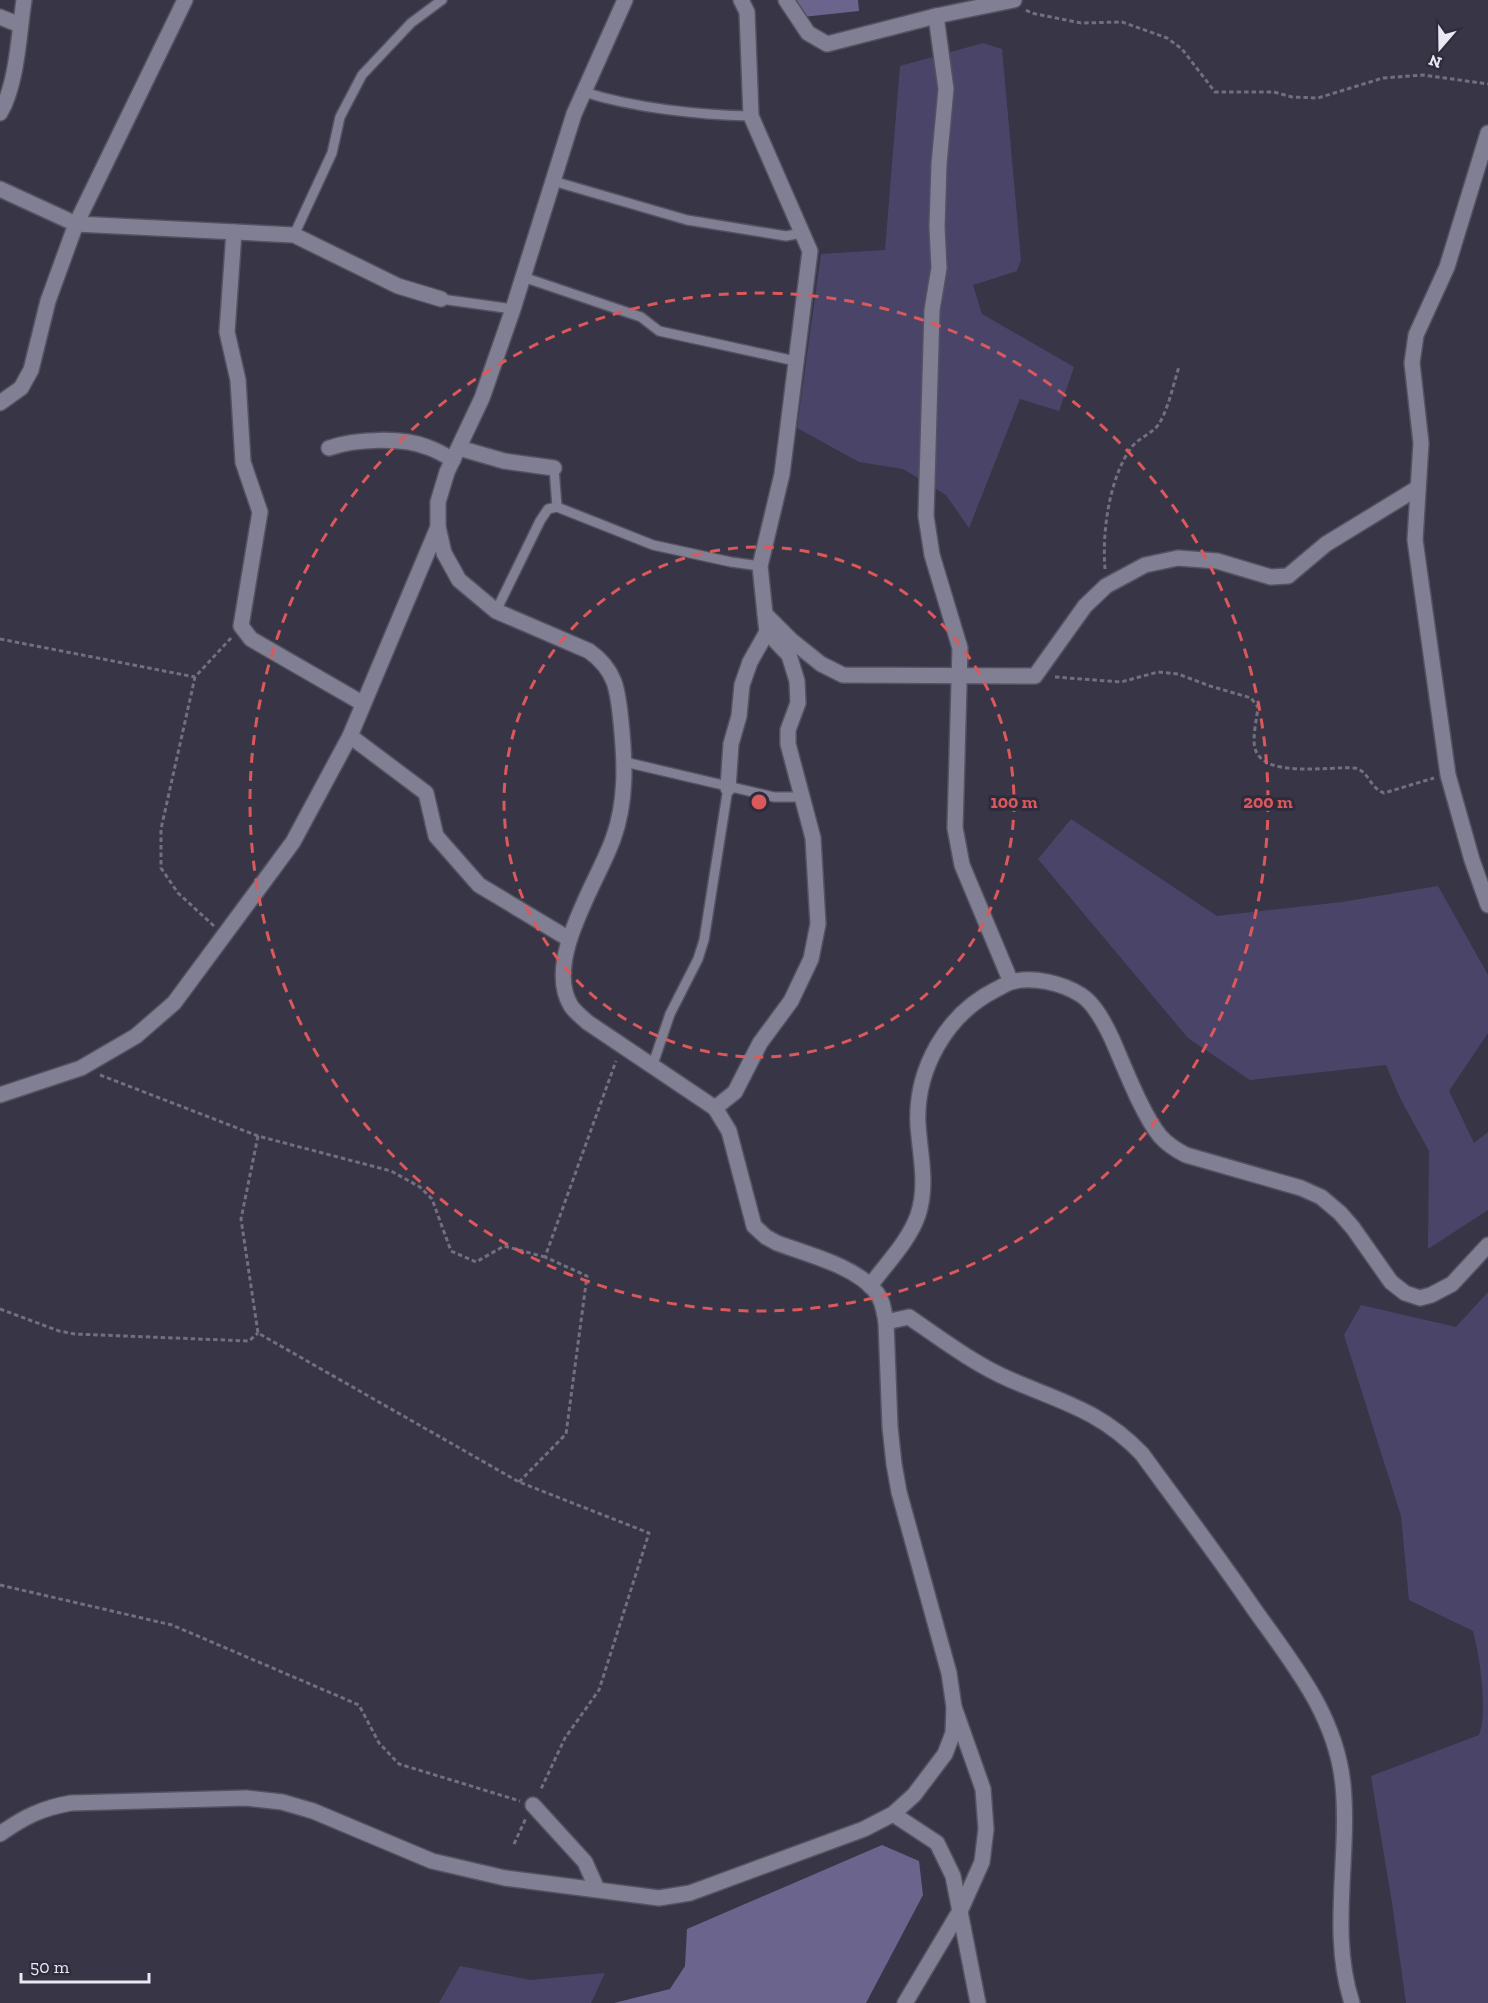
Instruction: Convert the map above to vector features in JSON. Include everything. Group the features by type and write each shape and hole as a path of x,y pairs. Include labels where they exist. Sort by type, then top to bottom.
{"street":[{"path":"0,113 6,102 24,0"},
{"path":"0,403 21,388 31,370 48,301 76,224 185,0"},
{"path":"0,1834 23,1818 47,1807 70,1803 246,1798 282,1802 313,1811 432,1861 505,1878 659,1898 690,1893 864,1829 893,1814 914,1795 945,1754 953,1733 954,1707 949,1673 899,1492 894,1464 886,1322 883,1306 877,1293 854,1273 771,1240 754,1226 729,1131 715,1108 621,1047 587,1022 571,1005 565,988 564,962 569,939 613,839 623,793 625,762 619,696 612,674 602,660 589,651 495,611 459,580 444,553 438,527 438,502 447,472 482,398 513,309 574,114 625,0"},
{"path":"729,788 731,744 739,716 742,685 750,662 767,632 760,566 782,474 810,251 751,116 747,12 741,0"},
{"path":"786,0 808,33 827,44 936,16 1013,0"},
{"path":"936,16 946,89 939,164 939,268 932,310 926,516 932,555 960,648 955,828 962,865 1011,982"},
{"path":"0,17 20,25"},
{"path":"1488,133 1448,267 1416,335 1412,363 1420,443 1415,540 1448,775 1472,860 1488,905"},
{"path":"0,189 76,224 294,236 398,286 441,299"},
{"path":"234,232 227,332 238,380 243,462 260,513 241,626 251,639 277,656 362,703"},
{"path":"329,448 341,444 381,441 409,442 456,454 555,468"},
{"path":"765,614 820,664 843,675 1035,676 1085,606 1106,586 1145,565 1179,558 1217,561 1271,577 1288,576 1326,544 1416,489"},
{"path":"0,1095 81,1068 136,1036 174,1003 293,842 350,736 438,527"},
{"path":"715,1108 735,1092 760,1043 791,1001 812,959 818,924 813,838 788,744 788,730 798,703 797,681 789,655 767,632"},
{"path":"350,736 426,793 436,836 479,885 569,939"},
{"path":"870,1286 910,1232 918,1216 922,1200 923,1179 918,1107 922,1082 940,1040 956,1019 989,993 1011,982 1039,980 1083,996 1097,1012 1144,1108 1159,1135 1171,1147 1186,1155 1301,1188 1321,1197 1340,1213 1391,1282 1405,1293 1420,1298 1452,1284 1488,1245"},
{"path":"886,1322 909,1317 968,1356 1009,1379 1077,1406 1102,1419 1125,1436 1142,1454 1234,1579 1311,1690 1333,1736 1343,1785 1341,1938 1343,1965 1352,2003"},
{"path":"905,2003 961,1909 982,1862 986,1829 983,1789 954,1707"},
{"path":"533,1805 585,1862 597,1889"},
{"path":"893,1814 937,1843 953,1876 978,2003"}],"lane":[{"path":"294,236 332,153 340,117 362,75 411,23 442,0"},
{"path":"584,92 605,98 711,115 751,116"},
{"path":"553,181 687,220 786,236 802,233"},
{"path":"523,277 641,316 659,331 795,361"},
{"path":"441,299 513,309"},
{"path":"555,468 557,507"},
{"path":"495,611 540,521 548,509 557,507 653,545 760,566"},
{"path":"625,762 774,797 802,797"},
{"path":"652,1067 670,1014 698,960 704,940 729,788"}],"path":[{"path":"1013,0 1031,13 1081,23 1122,21 1167,38 1182,49 1215,92 1274,92 1292,97 1318,98 1383,78 1423,75 1488,84"},
{"path":"1106,586 1104,561 1108,506 1120,464 1133,445 1157,427 1163,416 1179,367"},
{"path":"225,935 178,893 161,868 161,829 195,677 241,626"},
{"path":"0,639 195,677"},
{"path":"1035,676 1121,682 1158,672 1178,674 1251,698 1258,707 1254,748 1260,757 1273,765 1312,770 1355,768 1364,772 1377,790 1384,793 1448,775"},
{"path":"545,1257 621,1047"},
{"path":"81,1068 258,1136 391,1171 420,1187 432,1199 451,1251 476,1262 504,1246 545,1257 587,1276 566,1434 519,1482"},
{"path":"258,1136 241,1220 258,1334"},
{"path":"0,1309 59,1331 75,1334 249,1341 258,1334"},
{"path":"258,1334 519,1482 650,1533 599,1690 565,1738 514,1844"},
{"path":"0,1585 172,1624 359,1705 379,1743 399,1764 533,1805"}],"shaded area":[{"path":"788,0 858,0 859,11 793,18"},
{"path":"983,43 1002,49 1021,260 1017,271 973,285 982,314 1074,367 1059,411 1020,399 969,528 946,495 903,469 859,462 797,428 821,254 885,250 900,66"},
{"path":"1071,819 1217,916 1342,902 1438,886 1488,975 1488,1033 1449,1091 1474,1143 1488,1132 1488,1210 1428,1249 1429,1151 1401,1100 1386,1065 1250,1080 1188,1038 1038,859"},
{"path":"1488,1292 1488,2003 1406,2003 1371,1776 1479,1735 1483,1713 1482,1684 1473,1631 1409,1600 1401,1516 1344,1335 1361,1305 1456,1327"},
{"path":"882,1845 919,1861 923,1895 866,2003 614,2003 670,1989 685,1966 687,1929"},
{"path":"460,1966 530,1980 605,1973 591,2003 439,2003"}]}
